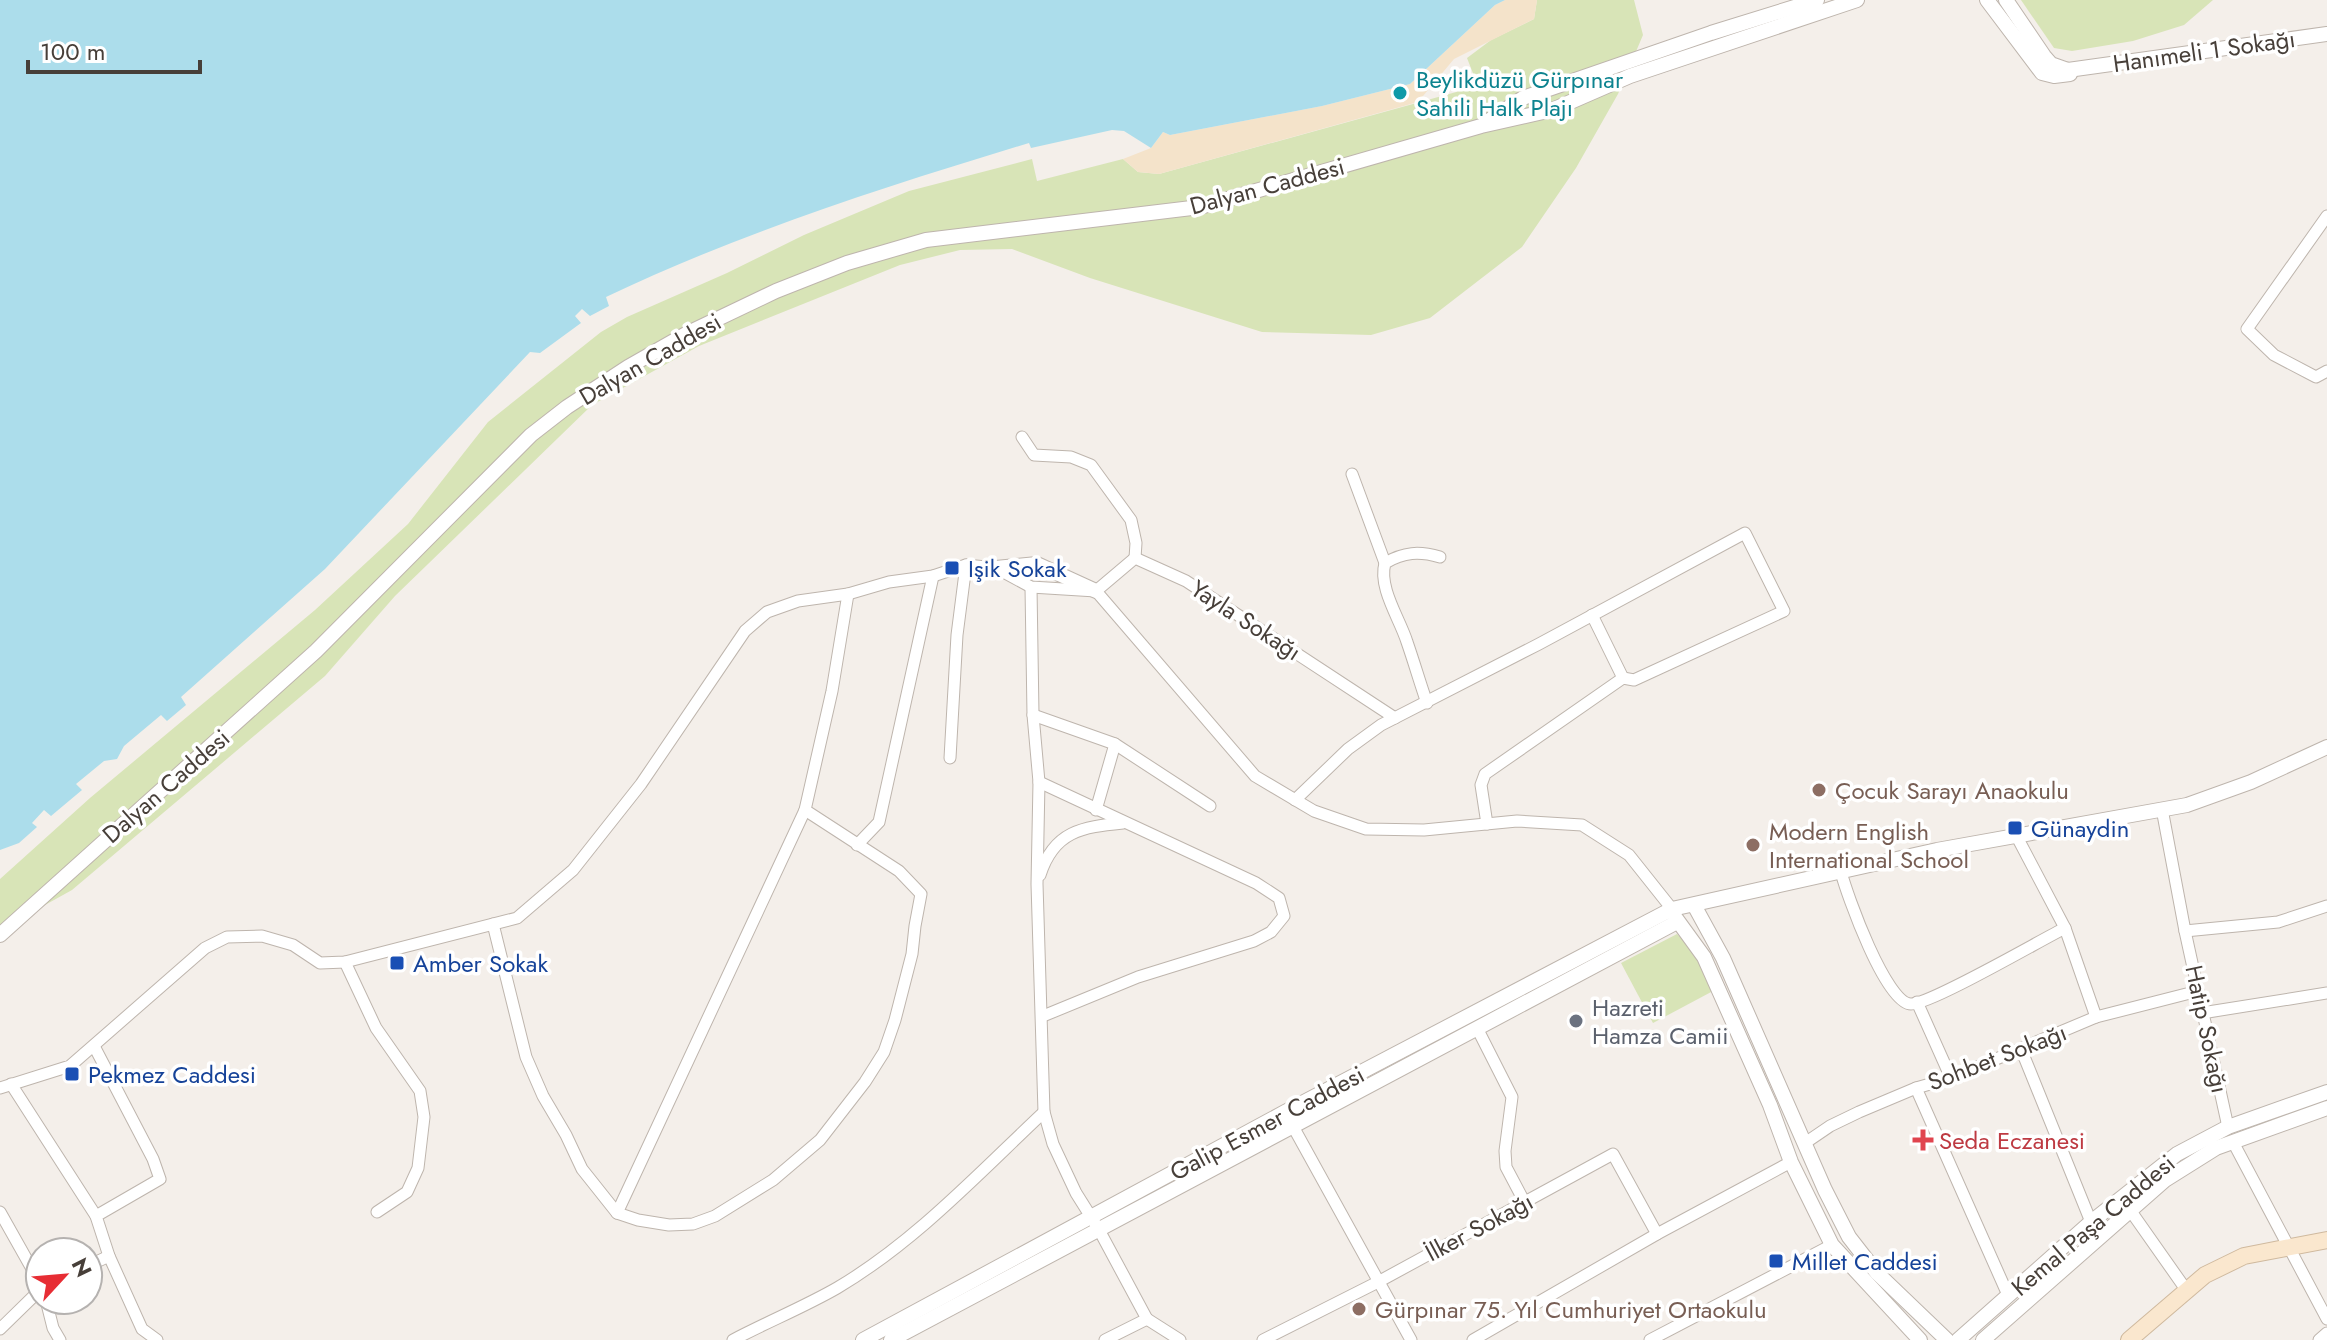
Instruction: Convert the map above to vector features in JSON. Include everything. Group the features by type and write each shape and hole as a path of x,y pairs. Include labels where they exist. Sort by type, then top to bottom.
{"main road":[{"path":"2129,1340 2205,1275 2244,1256 2327,1240"}],"street":[{"name":"Dalyan Caddesi","path":"1481,126 1506,107 1553,89 1819,4 1857,0"},
{"name":"Hanımeli 1 Sokağı","path":"1987,0 2042,73 2066,76 2081,69 2327,34"},
{"path":"2006,0 2051,64 2068,70 2081,69"},
{"name":"Dalyan Caddesi","path":"0,935 316,651 531,435 594,389 686,334 776,291 889,249 926,240 1200,207 1481,126 1552,110 1784,16"},
{"path":"1552,110 1545,100 1553,89 1566,93 1566,104"},
{"path":"2327,216 2247,329 2274,355 2316,377 2327,371"},
{"path":"996,568 1031,587 1096,591 1135,558 1136,543 1131,520 1091,465 1071,457 1034,455 1022,437"},
{"path":"1352,474 1385,563 1383,571 1389,598 1407,639 1427,703"},
{"path":"1295,800 1348,749 1381,725 1745,533 1784,611 1634,680 1623,678 1485,774 1481,785 1487,824"},
{"path":"1385,563 1397,556 1421,551 1440,557"},
{"name":"Yayla Sokağı","path":"1135,558 1186,581 1395,718"},
{"path":"157,1340 142,1329 109,1256 96,1216 6,1086 70,1066 205,948 227,937 262,936 293,945 320,963 345,962 517,918 573,870 641,784 745,631 767,612 798,601 933,576 966,565 996,568 1037,564 1096,591 1255,776 1314,811 1366,829 1424,830 1517,821 1582,825 1629,855 1704,957 1770,1105 1791,1162 1832,1245 1920,1340"},
{"path":"950,758 957,635 966,565"},
{"path":"857,845 879,822 933,576"},
{"path":"1031,587 1033,715 1039,782 1037,884 1044,1112 1053,1144 1076,1193 1147,1319 1180,1340"},
{"path":"617,1213 805,810 832,691 848,594"},
{"path":"1592,615 1623,678"},
{"path":"1033,715 1115,744 1210,806"},
{"path":"1096,810 1115,744"},
{"path":"1411,1340 1289,1119 1477,1028 1694,905 2016,835 2187,805 2251,782 2327,747"},
{"path":"1039,782 1256,883 1279,898 1284,916 1271,932 1254,941 1138,977 1043,1016"},
{"name":"Hatip Sokağı","path":"2162,809 2202,1013 2231,1134 2327,1319"},
{"path":"493,924 526,1057 582,1169 617,1213 669,1225 693,1224 715,1216 773,1180 820,1140 865,1082 884,1052 912,954 921,894 899,871 805,810"},
{"path":"1037,884 1044,862 1066,836 1085,827 1123,823"},
{"path":"2016,835 2065,928 2096,1017"},
{"path":"1841,872 1851,905 1887,983 1907,1004 1917,1002 2065,928"},
{"path":"1694,905 1723,958 1849,1237 1877,1273 1947,1340"},
{"path":"2185,931 2278,922 2327,906"},
{"name":"Galip Esmer Caddesi","path":"863,1340 1095,1222 1675,916"},
{"path":"345,962 376,1028 420,1091 424,1117 418,1168 407,1192 377,1212"},
{"name":"Sohbet Sokağı","path":"1805,1143 1830,1126 1916,1088 1951,1078 2096,1017 2198,991"},
{"path":"2202,1013 2327,993"},
{"path":"1917,1002 1951,1078"},
{"path":"1477,1028 1512,1097 1506,1167 1525,1203"},
{"path":"94,1046 153,1159 160,1179 96,1216"},
{"path":"2021,1049 2091,1222"},
{"path":"1916,1088 2008,1295"},
{"name":"Kemal Paşa Caddesi","path":"1958,1340 2091,1222 2177,1154 2327,1092"},
{"name":"Kemal Paşa Caddesi","path":"1983,1340 2165,1180 2216,1148 2231,1134 2327,1108"},
{"path":"733,1340 838,1287 897,1245 1044,1112"},
{"name":"İlker Sokağı","path":"1263,1340 1378,1282 1613,1154 1657,1234"},
{"path":"1473,1340 1657,1234 1791,1162"},
{"path":"2130,1210 2187,1291"},
{"path":"0,1212 24,1255"},
{"path":"891,1340 1095,1222"},
{"path":"1650,1340 1849,1237"},
{"path":"104,1258 109,1256"},
{"path":"0,1329 24,1306"},
{"path":"50,1316 60,1340"},
{"path":"1105,1340 1147,1319"},
{"path":"2319,1340 2327,1333"}],"green space":[{"path":"1537,0 1634,0 1643,35 1618,94 1576,168 1522,247 1430,318 1371,335 1262,332 1090,278 1012,249 960,250 900,265 699,346 592,405 395,596 325,676 72,890 0,930 0,879 90,798 315,610 408,524 488,422 601,332 804,235 909,191 1032,159 1037,181 1123,159 1138,172 1159,174 1478,86 1467,58 1491,40 1534,19"},
{"path":"2021,0 2213,0 2184,25 2133,41 2072,51 2054,48"},
{"path":"1677,934 1693,950 1713,991 1653,1023 1621,963"}],"sand":[{"name":"Beylikdüzü Gürpınar Sahili Halk Plajı","path":"1505,0 1537,0 1534,19 1454,59 1418,102 1159,174 1138,172 1123,159 1151,148 1163,132 1170,135 1322,106 1410,84 1495,5"}],"water":[{"path":"0,0 1505,0 1495,5 1410,84 1322,106 1170,135 1163,132 1151,148 1124,131 1112,130 1031,148 1029,143 762,231 606,297 609,306 590,316 582,309 575,316 581,323 540,353 530,352 325,569 181,697 186,705 167,721 161,715 124,746 117,759 104,761 76,784 82,790 51,816 44,810 32,823 37,827 19,843 0,850"}],"place":[{"name":"Beylikdüzü Gürpınar Sahili Halk Plajı","path":"1400,93"},
{"name":"Işik Sokak","path":"952,568"},
{"name":"Çocuk Sarayı Anaokulu","path":"1819,790"},
{"name":"Günaydin","path":"2015,828"},
{"name":"Modern English International School","path":"1753,845"},
{"name":"Amber Sokak","path":"397,963"},
{"name":"Hazreti Hamza Camii","path":"1576,1021"},
{"name":"Pekmez Caddesi","path":"72,1074"},
{"name":"Seda Eczanesi","path":"1923,1140"},
{"name":"Millet Caddesi","path":"1776,1261"},
{"name":"Gürpınar 75. Yıl Cumhuriyet Ortaokulu","path":"1359,1309"}]}
